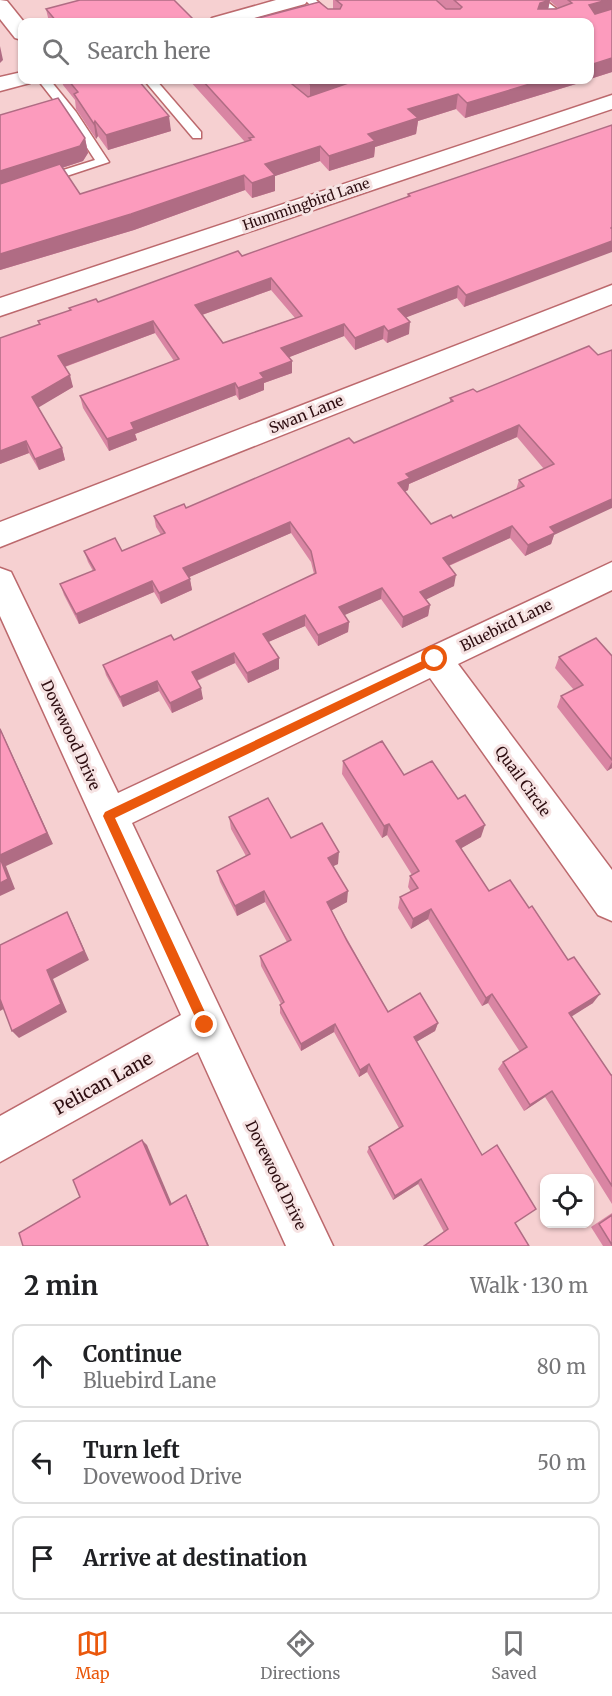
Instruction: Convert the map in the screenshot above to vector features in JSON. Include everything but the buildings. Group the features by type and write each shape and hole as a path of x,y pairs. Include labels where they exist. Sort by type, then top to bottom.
{"street":[{"path":"236,18 298,0"},
{"path":"0,5 18,29"},
{"path":"0,84 18,79"},
{"name":"Hummingbird Lane","path":"0,307 612,102"},
{"name":"Swan Lane","path":"0,535 612,294"},
{"name":"Bluebird Lane","path":"108,816 612,575"},
{"name":"Dovewood Drive","path":"0,581 310,1246"},
{"name":"Quail Circle","path":"435,659 612,902"},
{"name":"Pelican Lane","path":"0,1140 205,1025"}],"lane":[{"path":"310,0 330,18"},
{"path":"538,0 561,16 555,18"},
{"path":"0,194 103,162 72,115 47,84"},
{"path":"153,84 197,135"}],"route":[{"path":"205,1025 108,816 435,659"}]}
